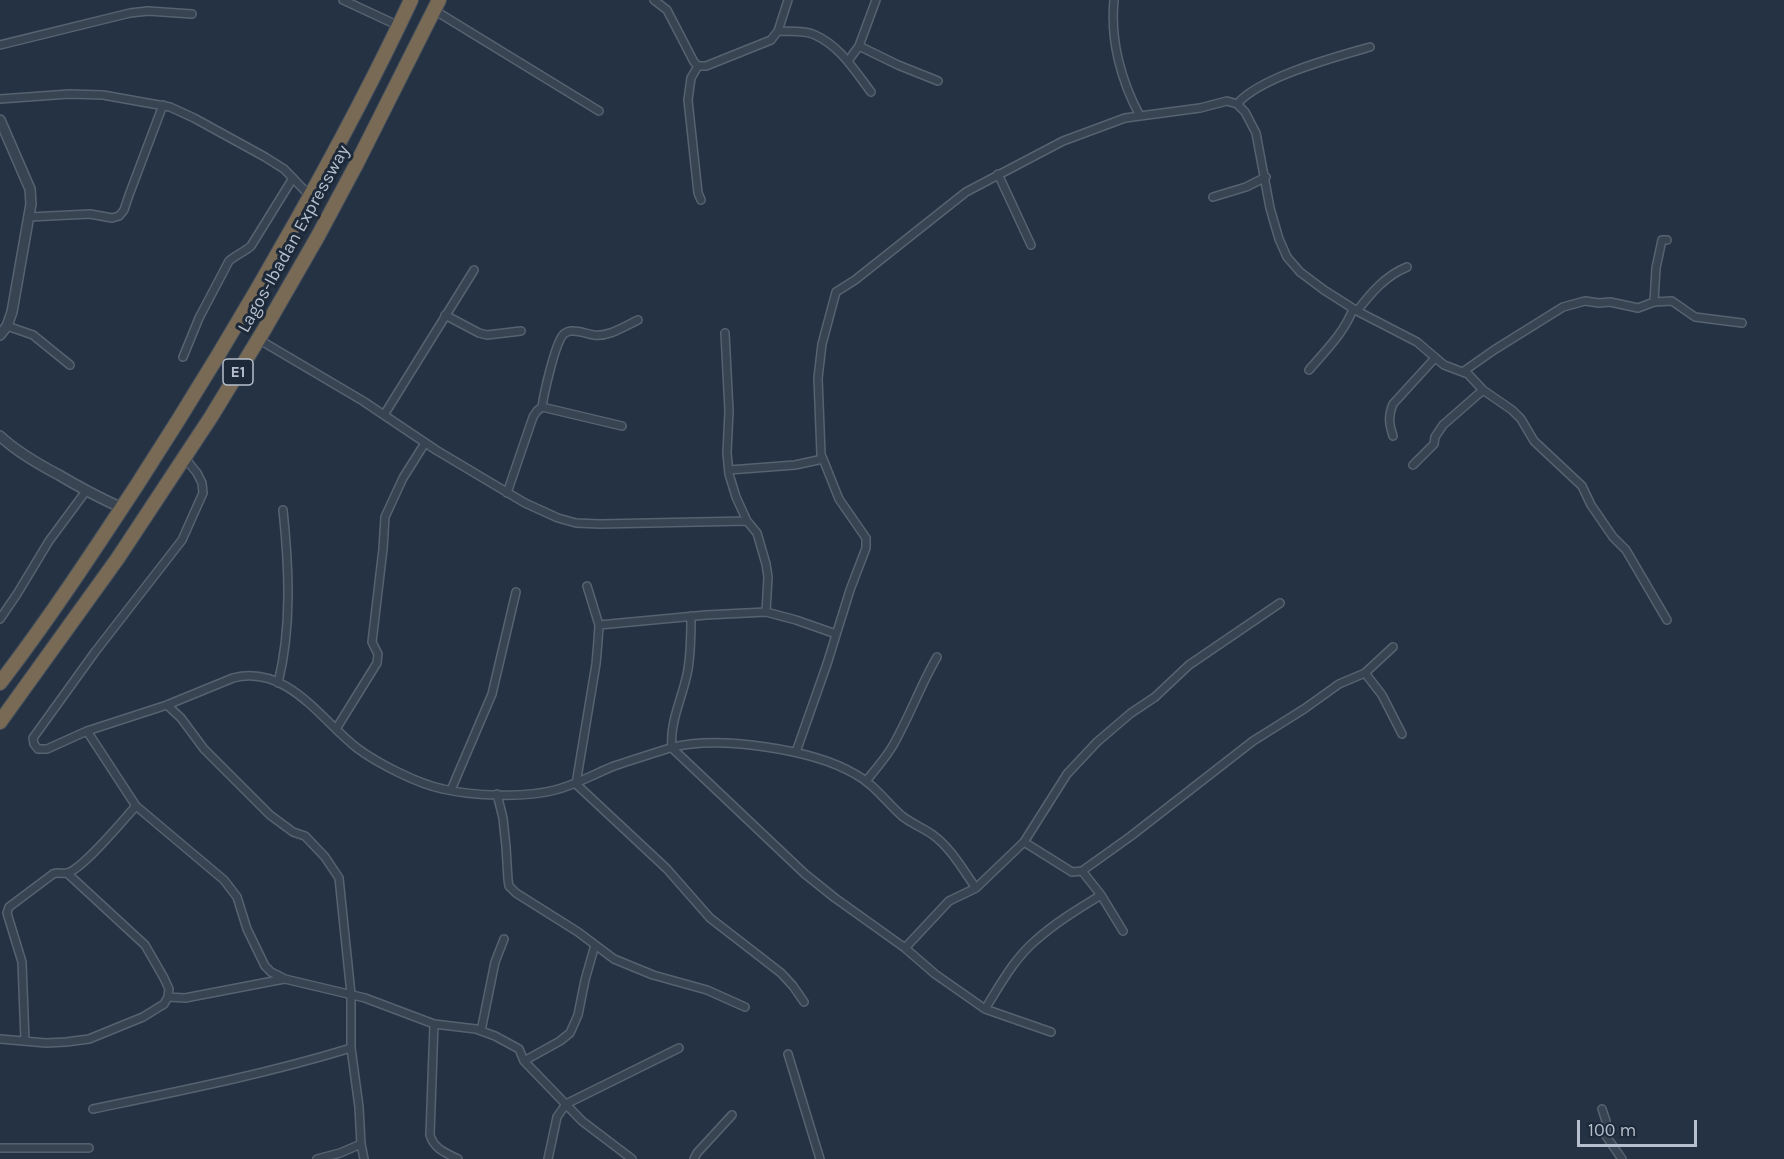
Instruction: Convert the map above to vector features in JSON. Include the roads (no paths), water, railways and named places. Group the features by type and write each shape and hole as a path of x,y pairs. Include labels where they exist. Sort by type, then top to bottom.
{"highway":[{"name":"Lagos-Ibadan Expressway","path":"0,683 122,508 249,306 351,122 411,0"},
{"name":"Lagos-Ibadan Expressway","path":"0,722 87,603 184,458 258,339 323,226 437,5"}],"street":[{"path":"343,0 399,26"},
{"path":"654,0 667,9 698,66 706,66 771,40 778,31 788,0"},
{"path":"848,61 860,46 876,0"},
{"path":"1114,0 1112,20 1114,41 1129,95 1140,116"},
{"path":"437,5 599,111"},
{"path":"0,45 130,13 147,11 192,14"},
{"path":"778,31 815,35 836,48 871,92"},
{"path":"860,46 938,81"},
{"path":"1238,104 1262,85 1331,58 1370,47"},
{"path":"698,66 691,78 688,99 698,193 701,200"},
{"path":"0,99 69,94 103,95 163,105 194,118 265,157 284,169 310,196"},
{"path":"796,752 866,548 866,538 839,499 821,454 818,378 822,344 836,292 855,280 966,192 1063,141 1125,118 1200,108 1227,101 1238,104 1245,112 1256,134 1266,177 1270,208 1287,257 1324,290 1355,310 1418,342 1449,368 1464,371 1483,390 1512,410 1521,419 1534,441 1582,486 1591,505 1613,537 1626,550 1667,620"},
{"path":"29,217 90,214 112,218 119,216 124,210 163,105"},
{"path":"0,120 30,189 31,204 14,304 7,326 0,335"},
{"path":"998,174 1030,245"},
{"path":"1213,197 1246,187 1266,177"},
{"path":"183,357 195,325 229,261 250,246 293,178"},
{"path":"1654,302 1656,267 1662,240 1667,240"},
{"path":"1309,370 1339,336 1355,310 1393,273 1407,267"},
{"path":"384,415 474,270"},
{"path":"1464,371 1563,307 1585,301 1610,302 1638,308 1654,302 1672,301 1695,317 1742,323"},
{"path":"445,315 486,335 521,331"},
{"path":"507,493 533,417 542,407 558,343 563,335 570,331 603,335 638,320"},
{"path":"7,326 33,335 70,365"},
{"path":"724,333 729,411 727,453 729,470 736,497 747,521 758,533 768,577 766,612"},
{"path":"258,339 507,493 558,518 576,523 747,521"},
{"path":"1393,436 1389,424 1389,413 1393,404 1435,358"},
{"path":"1413,465 1434,444 1435,437 1443,425 1483,390"},
{"path":"542,407 622,426"},
{"path":"0,436 11,447 86,491 122,508"},
{"path":"336,729 377,663 378,654 372,642 383,549 384,517 403,478 425,443"},
{"path":"184,458 197,473 202,483 203,493 182,540 95,652 33,738 38,749 47,749 87,731 167,705 244,675 258,675 304,698 360,750 383,764 441,789 497,794 556,790 576,784 612,767 672,748 700,743 796,752 840,766 857,775 904,817 934,835 976,888"},
{"path":"729,470 795,465 823,459"},
{"path":"0,619 49,541 86,491"},
{"path":"278,683 283,662 288,596 283,510"},
{"path":"576,784 596,664 599,625 587,586"},
{"path":"451,790 492,694 516,592"},
{"path":"905,948 949,901 976,888 1024,842 1067,774 1097,742 1131,713 1155,697 1189,665 1280,603"},
{"path":"599,625 691,616 766,612 836,634"},
{"path":"691,616 688,669 672,730 672,748 805,874 905,948 935,974 985,1009 1052,1032"},
{"path":"1024,842 1072,872 1082,871 1253,741 1339,684 1365,673 1393,647"},
{"path":"866,782 892,746 937,657"},
{"path":"1365,673 1382,696 1402,734"},
{"path":"167,705 181,718 204,749 270,815 293,832 305,836 325,856 339,878 351,994 351,1048 364,1159"},
{"path":"87,731 136,806 224,880 237,897 247,929 264,966 285,979 351,994 434,1024 481,1031 495,1036 519,1049 524,1061 582,1121 632,1159"},
{"path":"576,784 667,869 710,918 781,973 804,1002"},
{"path":"497,794 503,818 509,886 516,893 578,932 614,959 635,969 707,990 745,1007"},
{"path":"67,873 86,860 136,806"},
{"path":"1082,871 1101,895 1123,931"},
{"path":"0,910 9,907 53,874 67,873 145,945 169,989 168,998 164,1004 143,1017 89,1039 66,1042 0,1040"},
{"path":"985,1009 1008,972 1033,942 1101,895"},
{"path":"9,907 7,913 22,962 25,1041"},
{"path":"481,1031 495,962 504,939"},
{"path":"524,1061 570,1033 578,1015 595,945"},
{"path":"168,998 185,998 285,979"},
{"path":"434,1024 430,1135 432,1143 458,1159"},
{"path":"93,1109 242,1078 351,1048"},
{"path":"548,1159 557,1117 566,1104 679,1048"},
{"path":"788,1054 820,1159"},
{"path":"1602,1109 1606,1121 1606,1136 1622,1159"},
{"path":"694,1159 732,1115"},
{"path":"317,1159 361,1144"},
{"path":"0,1148 89,1148"}]}
